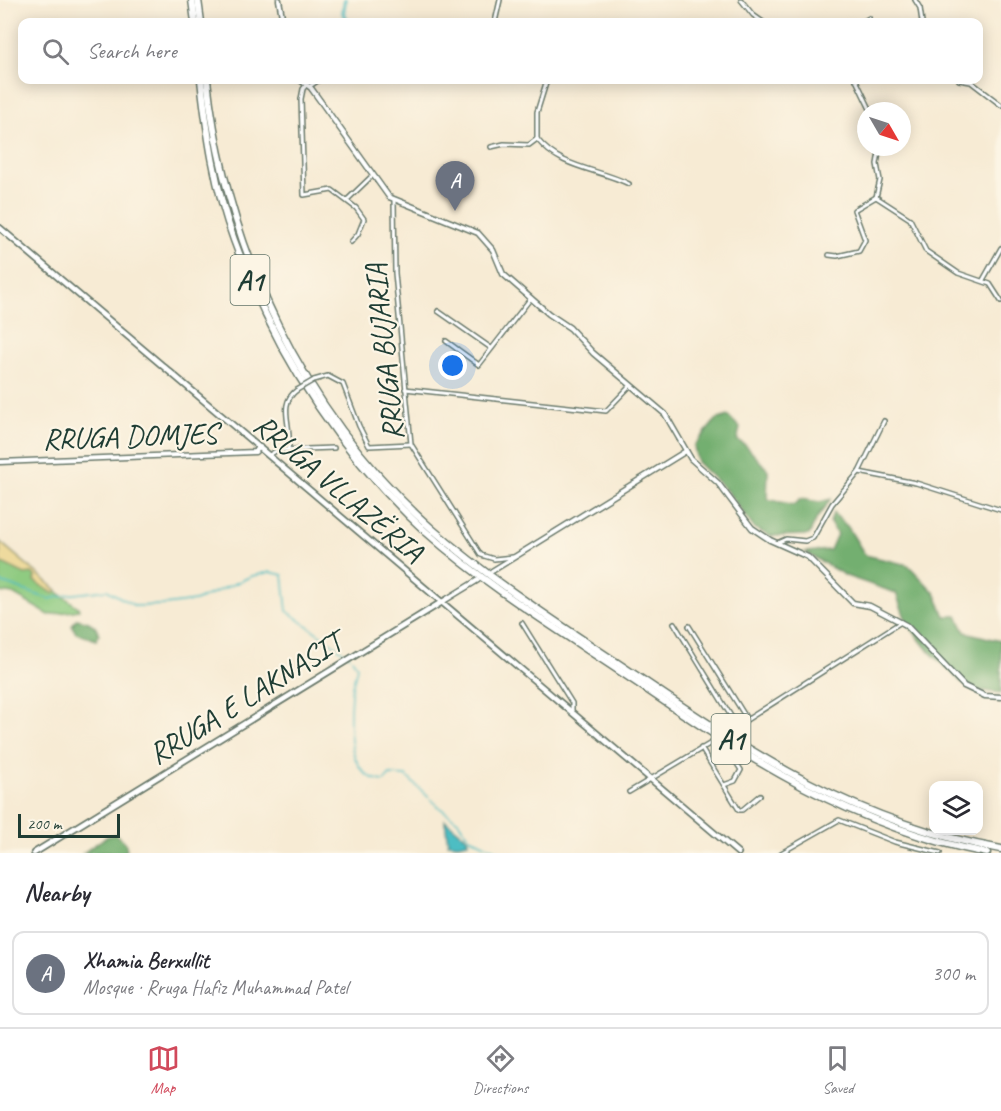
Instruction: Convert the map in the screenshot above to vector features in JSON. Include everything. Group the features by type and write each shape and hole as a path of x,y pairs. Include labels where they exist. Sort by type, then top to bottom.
{"highway":[{"path":"191,0 193,18"},
{"path":"198,0 200,18"},
{"name":"A1","path":"202,84 210,143 224,209 233,239 263,309 286,356 334,430 370,474 407,513 468,566 510,597 769,770 824,799 888,826 987,853"},
{"name":"A1","path":"208,84 217,150 230,207 260,287 278,326 302,371 336,422 378,474 420,518 473,563 512,591 717,730 788,774 840,800 891,820 1001,849"}],"main road":[{"name":"RRUGA VLLAZËRIA","path":"0,228 738,853"},
{"name":"RRUGA E LAKNASIT","path":"34,853 441,602"}],"street":[{"path":"279,0 282,18"},
{"path":"496,18 500,0"},
{"path":"741,0 757,18"},
{"path":"915,0 920,8 921,18"},
{"path":"546,84 537,112 537,139 557,157 578,168 608,175 629,184"},
{"path":"858,84 867,102"},
{"path":"974,84 1001,105"},
{"path":"351,242 357,236 364,219 347,200 328,189 304,195 301,99 303,89 309,85 373,175 394,200 478,233 493,250 503,274 570,328 592,352 666,414 697,467 723,489 752,528 777,543 808,557 853,603 870,606 901,622 961,683 985,696 1001,697"},
{"path":"491,147 504,144 529,145 537,139"},
{"path":"829,255 837,256 859,251 865,240 854,210 876,198 880,180 877,164 878,156"},
{"path":"347,200 373,175"},
{"path":"876,198 910,219 926,251 958,273 983,280 996,291 1001,301"},
{"name":"RRUGA BUJARIA","path":"394,200 395,273 411,444 481,555 491,558 513,558"},
{"path":"983,280 1001,248"},
{"path":"446,341 479,365 531,298"},
{"path":"438,311 491,348"},
{"path":"288,449 291,438 286,406 289,397 314,380 328,376 343,384 369,446 411,444"},
{"path":"405,389 606,411 631,386"},
{"path":"777,543 786,539 810,541 832,504 859,472 884,421"},
{"name":"RRUGA DOMJES","path":"0,462 255,452 260,447"},
{"path":"269,455 274,451 288,449 334,448"},
{"path":"492,571 686,451"},
{"path":"859,472 916,483 1001,510"},
{"name":"RRUGA E LAKNASIT","path":"441,602 478,580"},
{"path":"674,623 737,726 901,622"},
{"path":"522,623 572,702 572,712"},
{"path":"689,626 747,719"},
{"path":"629,792 713,743 735,759 741,775 733,783 723,785"},
{"path":"701,748 741,811 760,795"},
{"path":"781,853 839,820 886,840 940,853"}],"green space":[{"path":"728,416 740,428 737,440 745,445 768,470 767,499 794,505 801,499 820,502 831,499 817,518 809,535 770,536 754,528 728,492 697,462 694,446 716,420"},
{"path":"833,513 848,527 865,555 908,565 935,593 945,616 957,616 965,632 1001,641 1001,693 976,690 961,682 927,649 907,623 896,593 846,576 805,552 830,550 837,534 830,523"},
{"path":"0,542 79,610 49,615 13,594 0,592"},
{"path":"76,619 96,628 99,634 96,640 76,633 72,626"},
{"path":"116,834 125,842 127,850 124,853 83,853 106,837"}],"sand":[{"path":"0,542 57,590 54,594 34,581 35,576 32,573 25,574 0,562"}],"water":[{"path":"445,820 467,838 468,842 448,843"}],"waterway":[{"path":"345,0 343,13 346,18"},
{"path":"66,595 107,590 135,606 165,605 195,601 252,576 270,572 283,575 287,611 349,656"},
{"path":"0,582 49,599 64,596"},
{"path":"352,659 357,666 351,691 350,733 356,760 362,770 371,778 384,781 390,775 406,776 440,808 458,821 469,837 502,853"}],"place":[{"name":"Xhamia Berxullit","path":"455,211"}]}
